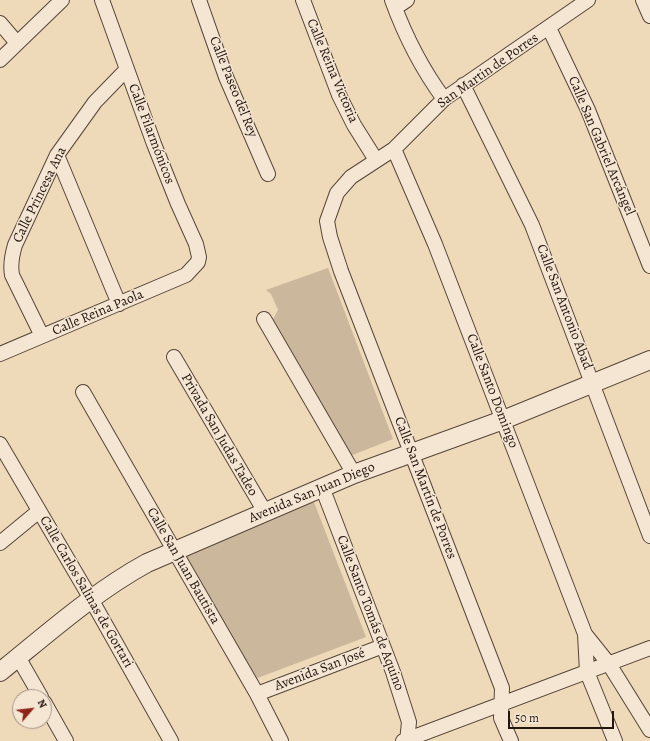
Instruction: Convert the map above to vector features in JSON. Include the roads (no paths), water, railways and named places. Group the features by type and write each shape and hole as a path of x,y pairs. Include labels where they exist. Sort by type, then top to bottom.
{"street":[{"path":"0,60 62,0"},
{"name":"Calle Filarmónicos","path":"102,0 178,204 196,244 199,257 198,262 194,267"},
{"name":"Calle Paseo del Rey","path":"199,0 226,77 268,174"},
{"name":"Calle Reina Victoria","path":"303,0 339,95 354,125 376,160"},
{"path":"407,0 394,4 418,59 444,99"},
{"name":"San Martin de Porres","path":"330,237 327,220 337,193 350,177 394,149 444,99 588,0"},
{"path":"643,0 650,16"},
{"path":"0,23 17,44"},
{"name":"Calle San Gabriel Arcángel","path":"549,28 588,110 650,266"},
{"name":"Calle Princesa Ana","path":"42,336 15,282 11,266 15,245 57,155 95,102 127,69"},
{"name":"Calle San Antonio Abad","path":"463,85 532,225 650,536"},
{"name":"Calle Santo Domingo","path":"394,149 434,244 585,634 609,664 650,730"},
{"path":"57,155 119,304"},
{"name":"Calle San Martín de Porres","path":"330,237 341,271 502,688 501,718 511,741"},
{"name":"Calle Reina Paola","path":"0,354 186,275 194,267"},
{"path":"264,319 354,474"},
{"name":"Privada San Judas Tadeo","path":"174,357 265,512"},
{"name":"Avenida San Juan Diego","path":"0,672 91,599 147,562 354,474 503,420 650,360"},
{"name":"Calle San Juan Bautista","path":"83,392 257,694 281,741"},
{"name":"Calle Carlos Salinas de Gortari","path":"0,444 91,599 171,741"},
{"name":"Calle Santo Tomás de Aquino","path":"322,487 383,646 409,722 406,741"},
{"path":"0,544 39,511"},
{"name":"Calle Santo Domingo","path":"585,634 587,672 614,741"},
{"name":"Avenida San José","path":"257,694 383,646"},
{"path":"406,741 502,703 650,648"},
{"path":"18,657 36,689"},
{"path":"52,716 66,741"}]}
